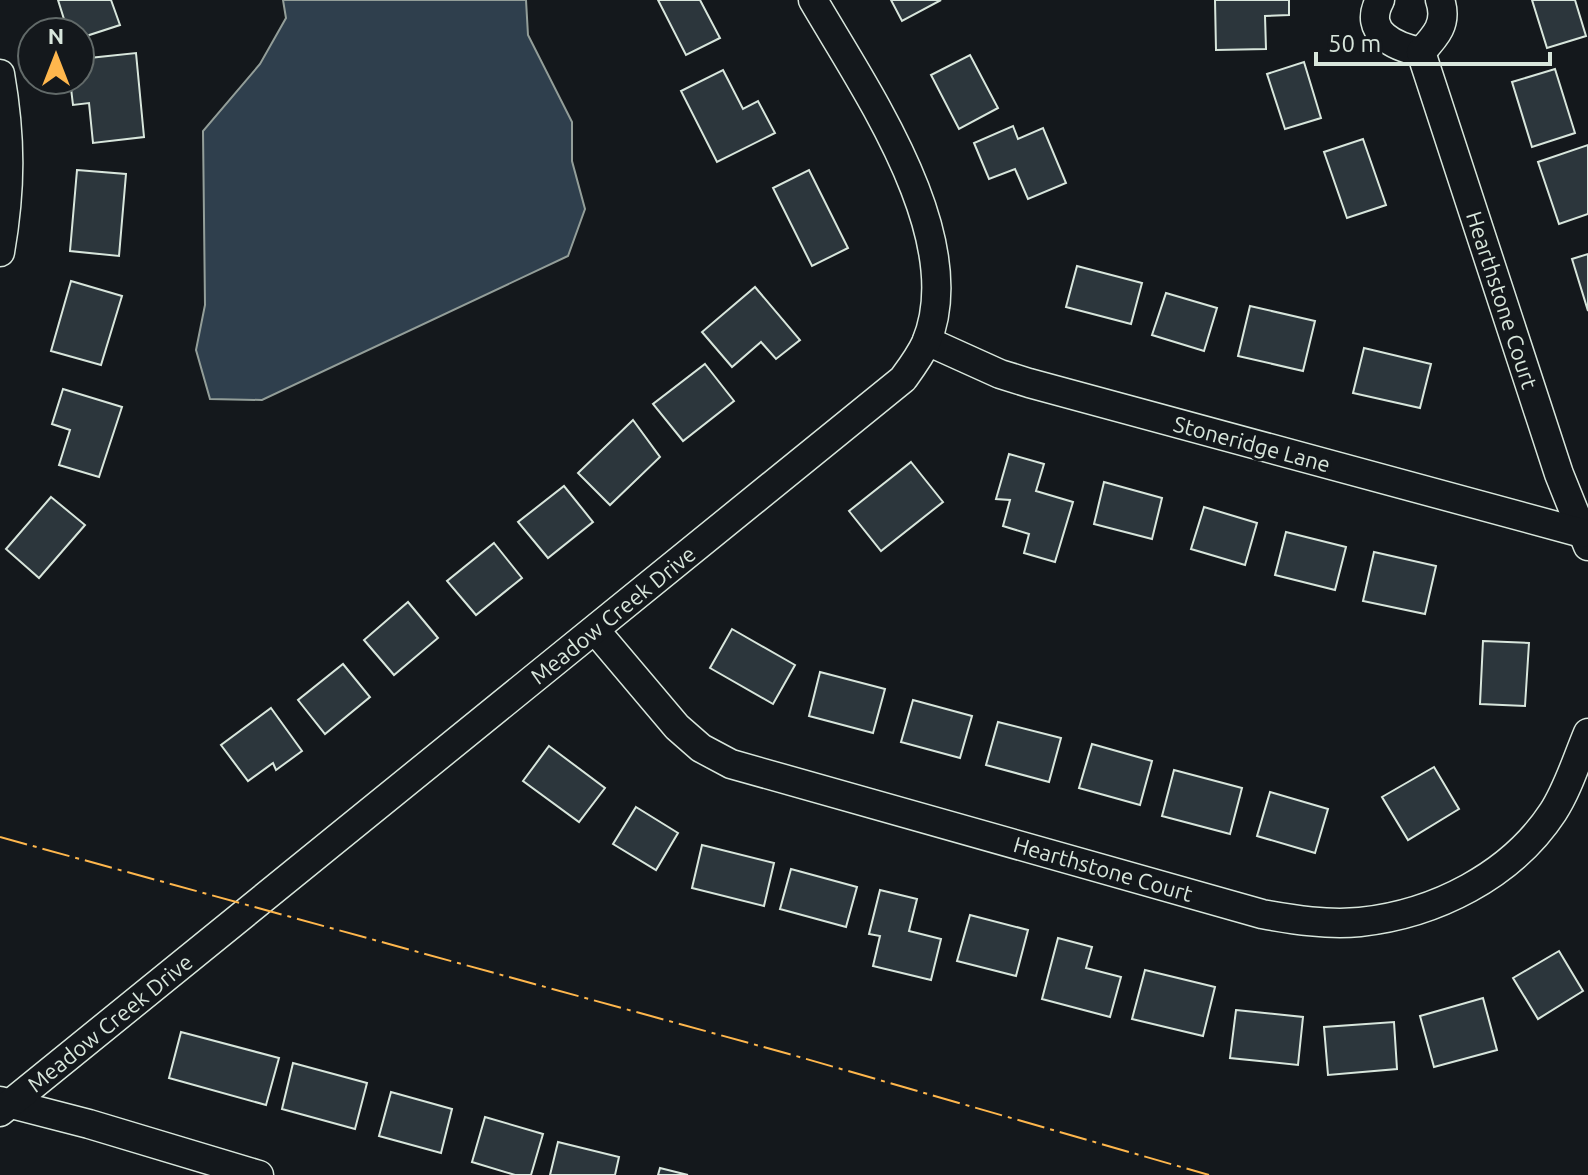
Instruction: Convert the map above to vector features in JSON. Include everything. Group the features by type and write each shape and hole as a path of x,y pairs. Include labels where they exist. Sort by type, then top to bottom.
{"street":[{"name":"Meadow Creek Drive","path":"3,1106 903,379 927,341 937,292 933,255 922,209 905,163 813,0"},
{"path":"1380,0 1377,23 1383,37 1399,47 1421,52 1436,37 1444,21 1440,0"},
{"name":"Hearthstone Court","path":"1421,52 1559,474 1585,540"},
{"path":"0,74 10,165 0,252"},
{"name":"Stoneridge Lane","path":"927,341 1000,374 1029,383 1585,540"},
{"name":"Hearthstone Court","path":"595,630 677,727 701,748 731,764 1262,914 1309,922 1357,922 1416,911 1458,893 1497,870 1521,851 1554,812 1588,733"},
{"path":"3,1106 89,1124 259,1175"}],"water":[{"path":"283,0 526,0 528,35 572,122 572,161 585,209 568,256 262,400 210,399 196,350 205,305 203,131 260,64 286,18"}],"building":[{"path":"58,0 111,0 120,25 96,33 96,16 63,16"},
{"path":"658,0 700,0 720,38 686,55"},
{"path":"891,0 941,0 902,21"},
{"path":"1215,0 1289,0 1289,15 1265,16 1266,49 1216,50"},
{"path":"1532,0 1575,0 1586,36 1547,48"},
{"path":"136,53 144,137 93,143 89,103 73,105 72,96 96,96 96,57"},
{"path":"970,55 998,108 959,129 931,75"},
{"path":"1304,62 1321,118 1285,129 1267,74"},
{"path":"1555,69 1575,133 1532,147 1512,82"},
{"path":"723,70 743,109 758,101 775,133 717,162 681,91"},
{"path":"1013,126 1018,139 1043,128 1066,183 1028,199 1015,169 989,179 974,143"},
{"path":"1363,139 1386,205 1347,218 1324,152"},
{"path":"1588,145 1588,214 1559,224 1538,162"},
{"path":"77,170 126,174 119,256 70,251"},
{"path":"809,170 848,248 812,266 773,188"},
{"path":"1588,254 1588,311 1572,259"},
{"path":"1077,266 1142,283 1131,324 1066,307"},
{"path":"71,281 122,296 101,365 51,351"},
{"path":"755,287 800,340 776,359 761,342 732,367 702,332"},
{"path":"1166,293 1217,308 1204,351 1152,335"},
{"path":"1250,306 1315,321 1303,371 1238,356"},
{"path":"1364,348 1431,364 1420,408 1353,393"},
{"path":"705,364 734,401 683,441 653,404"},
{"path":"63,389 122,407 99,477 59,465 70,430 52,424"},
{"path":"633,420 660,457 610,505 578,473"},
{"path":"1009,454 1044,464 1036,491 1073,502 1055,562 1024,553 1029,534 1003,526 1010,500 996,499"},
{"path":"911,462 943,502 881,551 849,511"},
{"path":"1104,482 1162,498 1152,539 1094,524"},
{"path":"564,486 593,522 548,558 518,522"},
{"path":"51,497 85,525 39,578 6,549"},
{"path":"1204,507 1257,523 1245,565 1191,549"},
{"path":"1286,532 1346,547 1335,590 1275,575"},
{"path":"494,543 522,578 476,615 447,581"},
{"path":"1374,552 1436,566 1425,614 1363,601"},
{"path":"408,602 438,638 394,675 364,640"},
{"path":"732,629 795,665 773,704 710,668"},
{"path":"1483,641 1529,643 1525,706 1480,704"},
{"path":"343,664 370,697 325,734 298,700"},
{"path":"820,672 885,689 873,733 809,716"},
{"path":"913,700 972,716 960,758 901,742"},
{"path":"271,708 302,751 276,770 273,763 248,781 221,745"},
{"path":"998,722 1061,738 1049,782 986,765"},
{"path":"1092,744 1152,761 1140,805 1079,788"},
{"path":"549,746 605,788 579,822 523,781"},
{"path":"1434,767 1459,809 1408,840 1382,797"},
{"path":"1174,770 1242,788 1230,834 1162,816"},
{"path":"1270,792 1328,809 1315,853 1257,836"},
{"path":"636,807 678,833 656,870 613,844"},
{"path":"702,845 774,863 764,906 692,888"},
{"path":"791,869 857,887 846,927 780,909"},
{"path":"880,890 917,899 909,931 941,939 931,980 873,966 880,936 869,934"},
{"path":"970,915 1028,930 1016,976 957,961"},
{"path":"1058,938 1092,947 1086,968 1121,977 1110,1017 1042,999"},
{"path":"1559,951 1583,991 1538,1019 1513,978"},
{"path":"1145,970 1215,987 1203,1036 1132,1019"},
{"path":"1483,998 1497,1050 1434,1067 1420,1016"},
{"path":"1236,1010 1303,1017 1298,1065 1230,1058"},
{"path":"1394,1022 1397,1069 1328,1075 1324,1027"},
{"path":"181,1032 279,1058 266,1105 169,1078"},
{"path":"293,1063 367,1083 355,1129 282,1109"},
{"path":"391,1092 452,1109 441,1153 379,1136"},
{"path":"485,1117 543,1134 531,1175 515,1175 472,1162"},
{"path":"558,1142 619,1157 615,1175 550,1175"},
{"path":"660,1168 688,1175 658,1175"}],"power":[{"path":"0,837 789,1054 1209,1175"}]}
